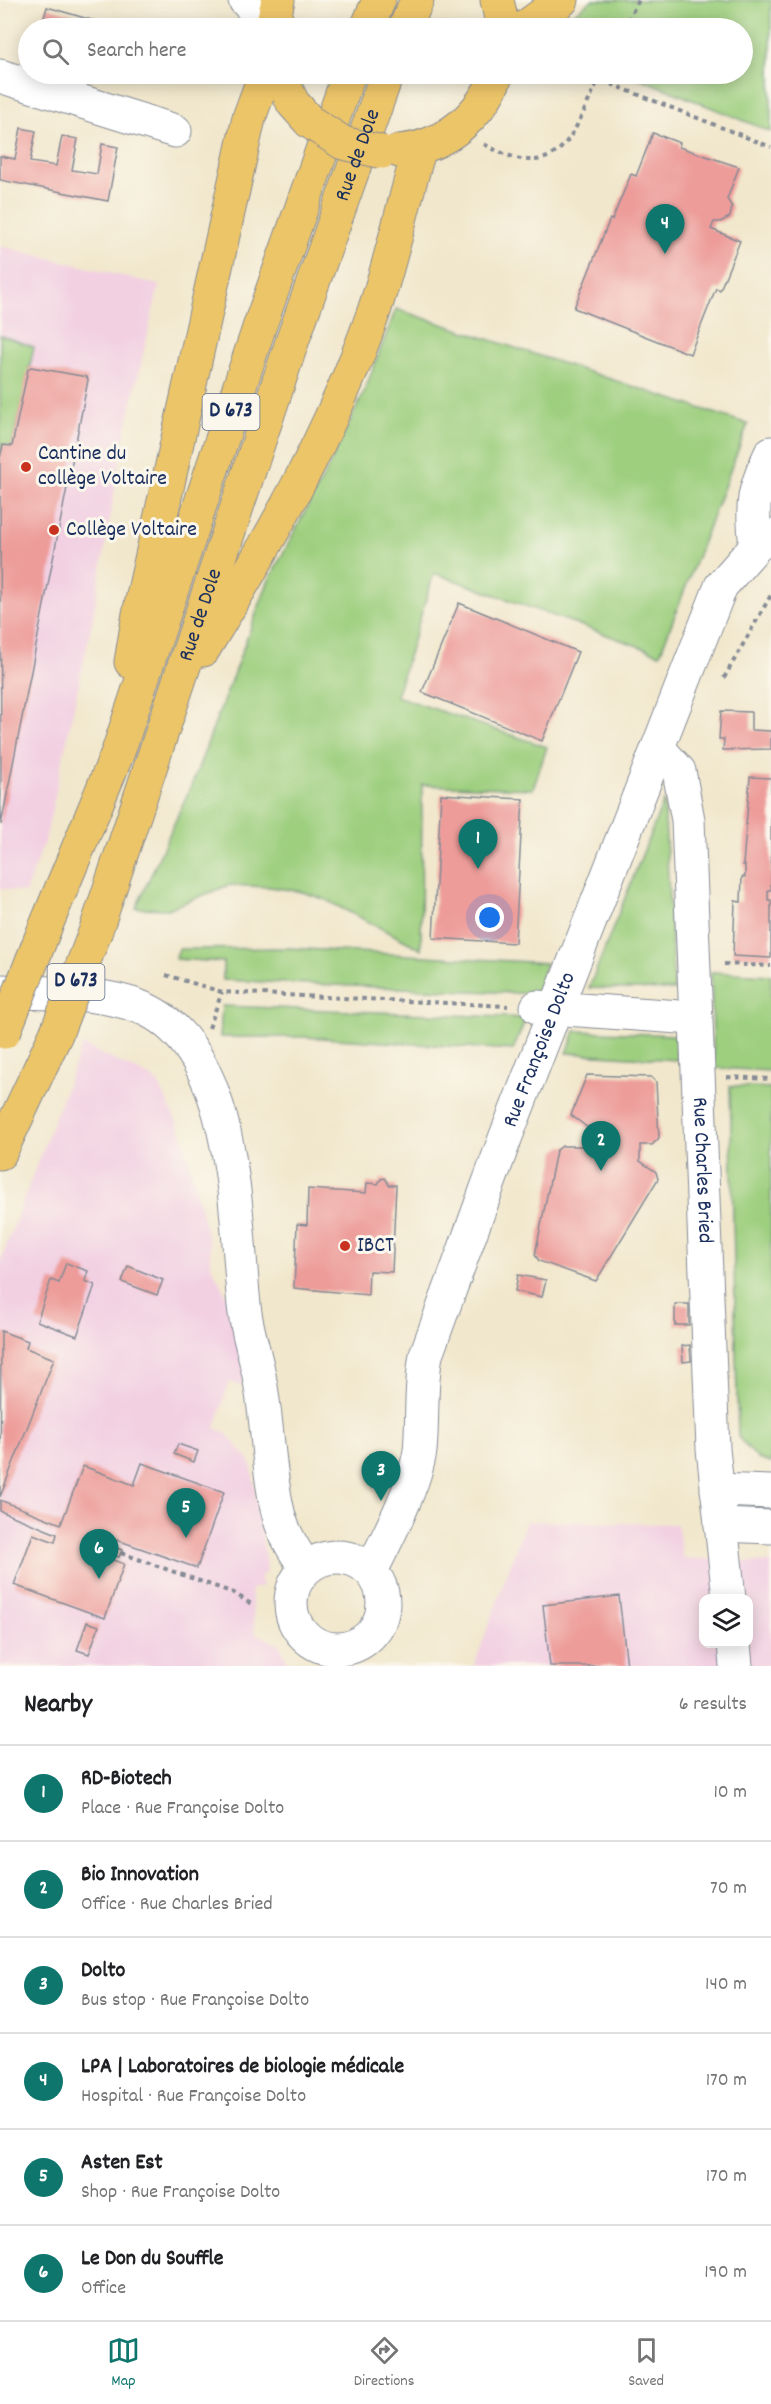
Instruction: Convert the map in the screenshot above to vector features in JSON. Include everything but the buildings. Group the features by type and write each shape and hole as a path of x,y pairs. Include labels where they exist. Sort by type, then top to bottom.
{"main road":[{"path":"274,18 278,0"},
{"path":"371,18 379,0"},
{"path":"409,18 417,0"},
{"path":"497,0 501,18"},
{"path":"538,18 562,0"},
{"path":"118,752 139,614 249,118 261,84"},
{"path":"284,84 293,103 310,122 343,143 382,152 420,148 443,138 463,124 479,108 492,84"},
{"name":"Rue de Dole","path":"2,1038 118,752 260,325 345,84"},
{"name":"Rue de Dole","path":"0,1153 56,1034 96,930 293,339 383,84"},
{"path":"174,697 262,554 313,460 335,412 374,312 420,148"}],"street":[{"path":"245,0 262,18"},
{"path":"0,76 18,82"},
{"path":"25,84 175,131"},
{"name":"Rue Françoise Dolto","path":"372,1571 401,1508 419,1454 421,1380 426,1355 546,1008 659,749 685,674 721,586 763,541 752,512 754,494 771,453"},
{"name":"Rue Charles Bried","path":"659,749 679,771 688,820 712,1449 728,1594"},
{"path":"0,991 103,997 141,1007 172,1026 200,1060 219,1110 238,1223 244,1307 266,1419 279,1516 290,1543 306,1568"},
{"path":"546,1008 694,1018"},
{"path":"720,1516 771,1492"},
{"path":"720,1516 771,1512"},
{"path":"720,1516 771,1527"},
{"path":"720,1516 771,1544"},
{"path":"332,1556 346,1557 360,1562 372,1571 380,1583 384,1598 383,1613 377,1627 367,1639 354,1646 339,1649 321,1657 292,1616 292,1589 306,1568 332,1556"},
{"path":"734,1648 736,1666"}],"path":[{"path":"629,18 639,0"},
{"path":"463,124 480,142 492,149 528,162 544,161 558,153 567,141 596,84"},
{"path":"619,84 771,147"},
{"path":"724,678 771,595"},
{"path":"692,963 771,966"},
{"path":"166,975 222,992 546,1008"},
{"path":"206,1037 222,992"},
{"path":"696,1075 771,1079"},
{"path":"121,1553 234,1593 254,1606"}],"shaded area":[{"name":"Collège Voltaire","path":"0,246 159,285 124,437 92,622 46,837 25,893 0,888"},
{"path":"82,1045 152,1078 159,1084 181,1131 210,1246 210,1263 235,1312 245,1380 241,1386 229,1382 215,1428 225,1432 251,1462 267,1571 260,1577 263,1586 251,1589 255,1633 280,1645 290,1666 0,1666 0,1262"},
{"path":"526,1521 677,1524 683,1558 771,1563 771,1666 474,1666"}],"green space":[{"path":"592,0 771,0 771,132 653,84 753,84 753,18 568,18"},
{"path":"396,309 748,424 660,654 434,573 396,696 547,747 533,789 422,785 421,949 326,900 303,892 270,887 229,885 168,909 136,908 193,782 268,582 328,468 364,392"},
{"path":"0,335 34,347 12,446 3,445 0,457"},
{"path":"664,800 674,990 589,988"},
{"path":"288,948 546,963 536,994 223,980 223,962 175,959 179,949"},
{"path":"711,972 771,975 771,1071 714,1068"},
{"path":"222,1006 526,1018 513,1050 304,1037 220,1037"},
{"path":"575,1031 675,1035 677,1060 567,1053"},
{"path":"730,1086 771,1088 771,1463 758,1459 738,1437"}],"place":[{"name":"LPA | Laboratoires de biologie médicale","path":"665,254"},
{"name":"Cantine du collège Voltaire","path":"26,467"},
{"name":"Collège Voltaire","path":"54,530"},
{"name":"RD-Biotech","path":"478,869"},
{"name":"Bio Innovation","path":"601,1171"},
{"name":"IBCT","path":"345,1246"},
{"name":"Dolto","path":"381,1501"},
{"name":"Asten Est","path":"186,1538"},
{"name":"Le Don du Souffle","path":"99,1579"}]}
